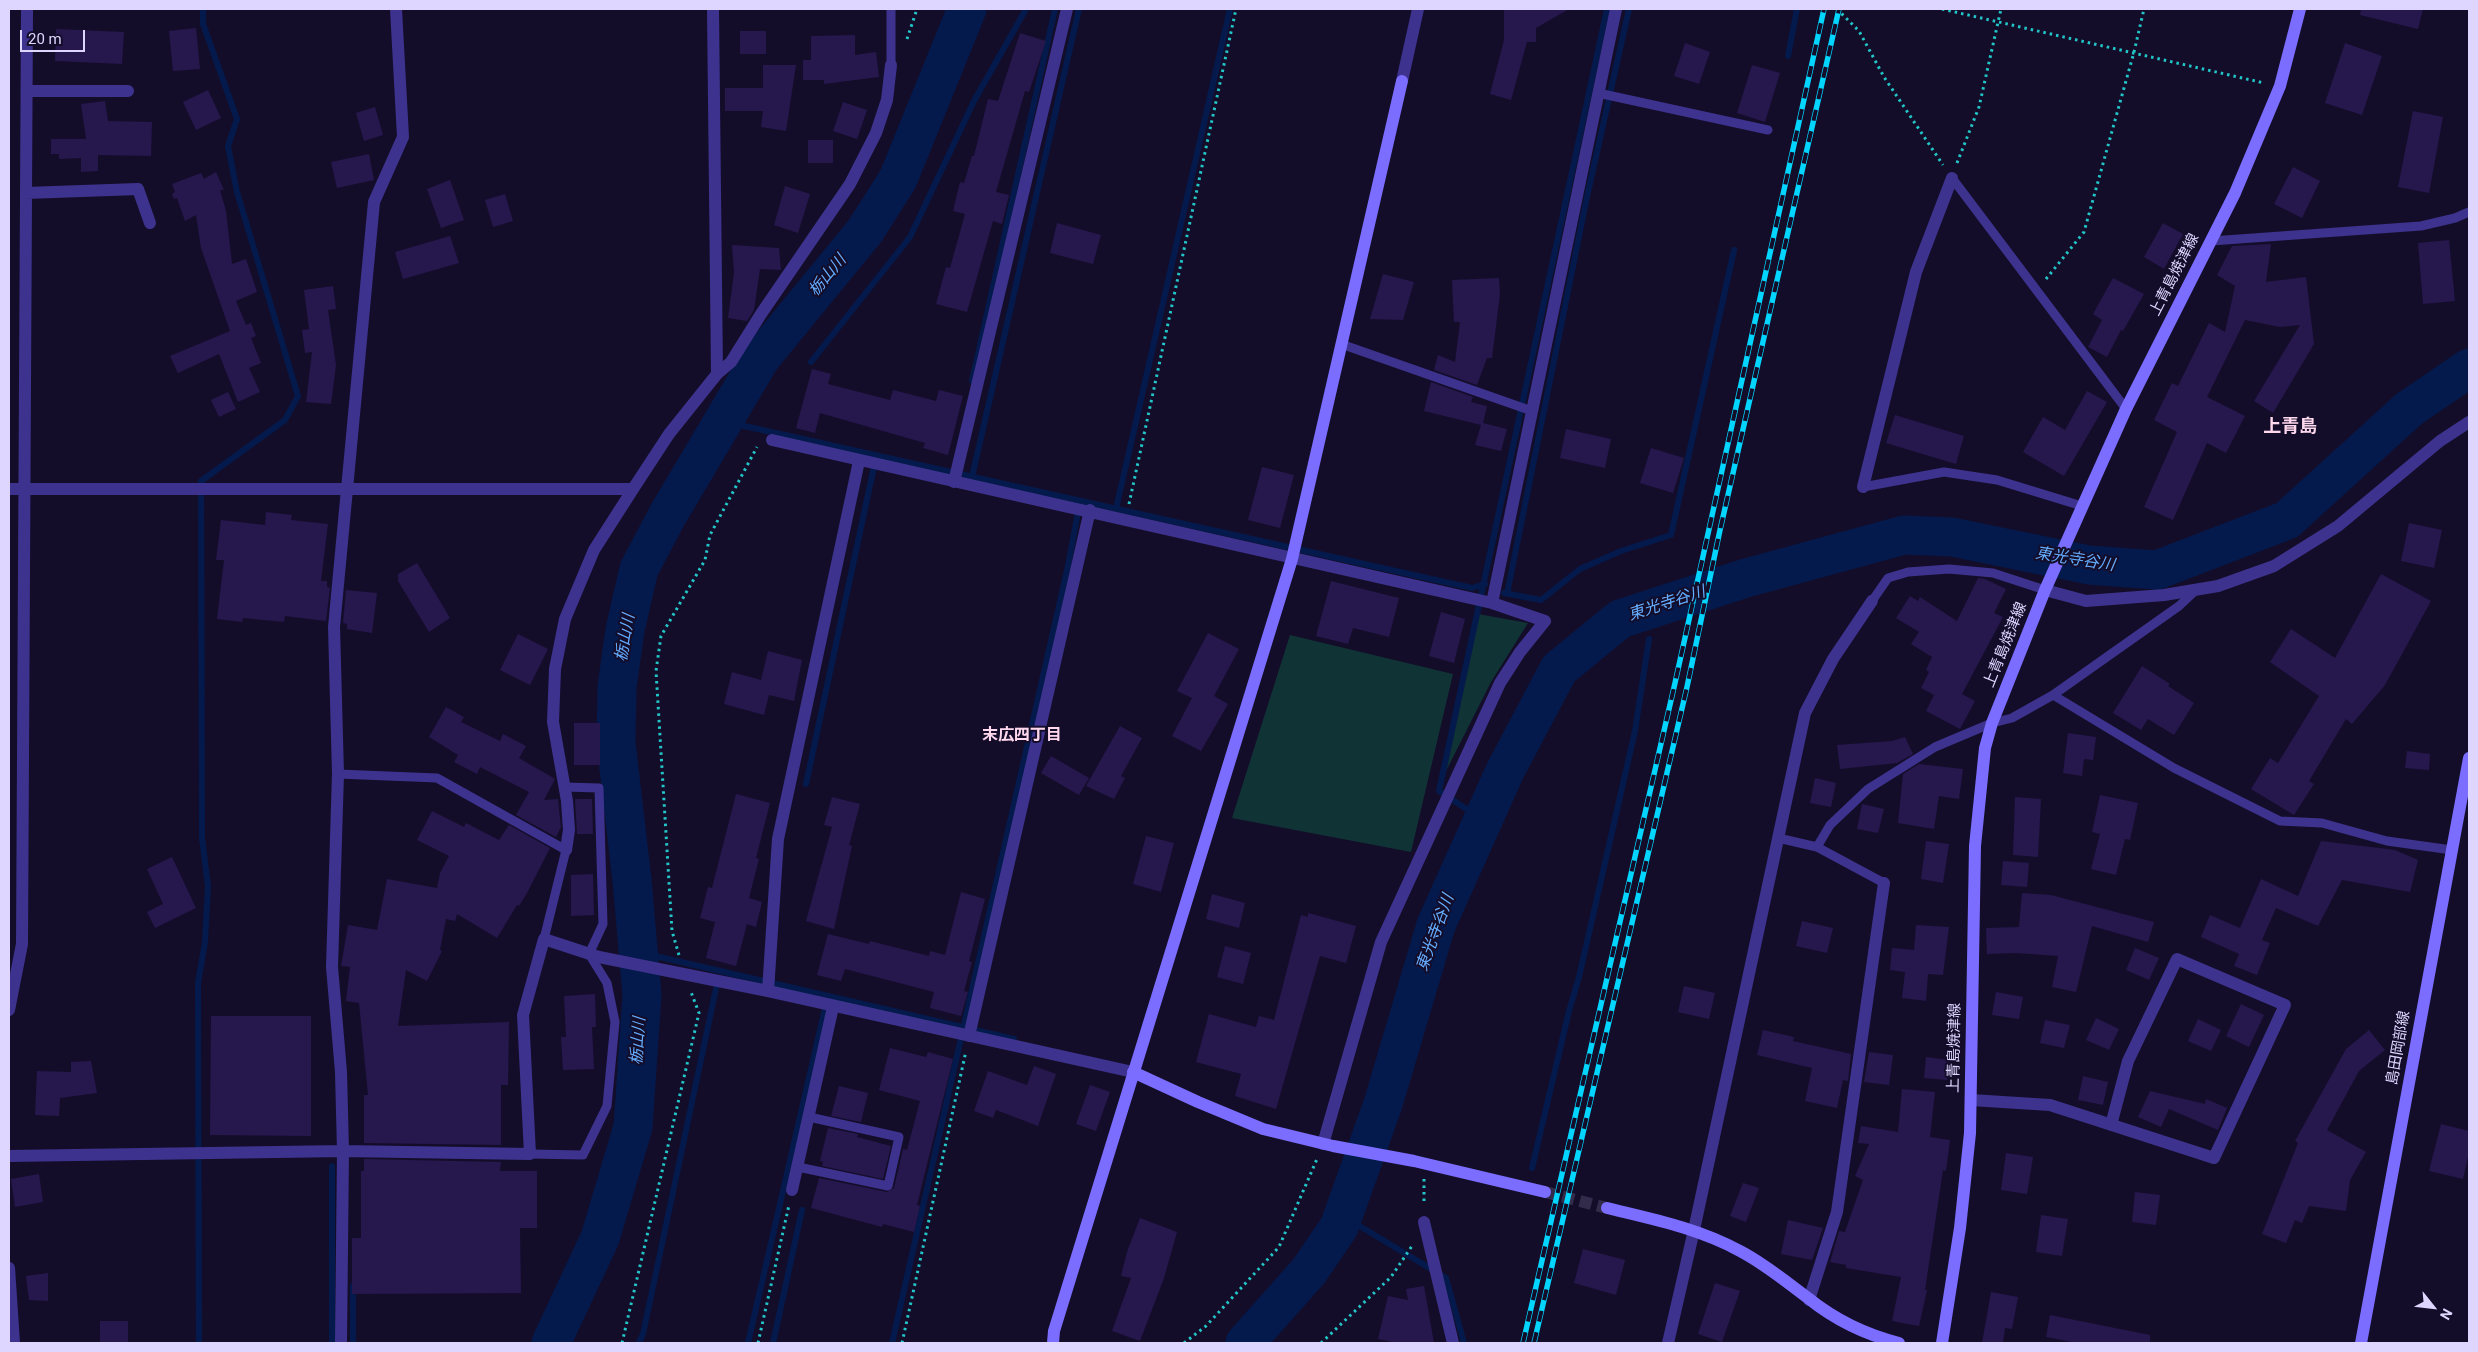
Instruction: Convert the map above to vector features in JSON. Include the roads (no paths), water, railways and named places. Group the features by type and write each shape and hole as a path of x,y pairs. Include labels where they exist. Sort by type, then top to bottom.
{"street":[{"path":"9,1010 22,944 26,490 27,9"},
{"path":"341,1343 343,1151 341,1072 332,966 338,774 334,627 374,202 403,137 396,9"},
{"path":"713,9 717,374"},
{"path":"954,482 1067,9"},
{"path":"1053,1343 1054,1331 1292,558 1418,9"},
{"path":"1492,603 1616,9"},
{"name":"上青島焼津線","path":"1942,1343 1961,1218 1970,1132 1974,846 1985,748 1992,723 2045,590 2126,409 2236,193 2280,86 2300,9"},
{"path":"566,850 570,830 565,787 553,722 555,669 565,619 594,550 669,434 717,374 731,362 760,314 850,184 879,125 887,100 891,65"},
{"path":"26,91 128,92"},
{"path":"1863,487 1916,272 1952,178"},
{"path":"26,193 138,189 150,223"},
{"path":"2045,590 2086,601 2164,595 2218,586 2274,566 2338,526 2440,442 2469,422"},
{"path":"772,440 954,482 1090,510 1492,603 1545,622 1520,652 1500,683 1381,942 1328,1145"},
{"path":"768,992 778,839 860,461"},
{"path":"9,489 633,489"},
{"path":"969,1036 1090,510"},
{"path":"1668,1343 1805,713 1833,659 1872,601"},
{"name":"島田岡部線","path":"2361,1343 2469,758"},
{"path":"1809,1300 1837,1212 1884,883"},
{"path":"9,1156 343,1151 530,1154 523,1015 544,939 594,956 1133,1072 1263,1129 1328,1145 1419,1162 1545,1192"},
{"path":"1971,1100 2050,1105 2111,1125 2214,1158 2285,1005 2177,959 2128,1060 2111,1125"},
{"path":"792,1190 833,1007"},
{"path":"1607,1208 1694,1230 1739,1250 1777,1273 1809,1300 1878,1338 1899,1343"},
{"path":"1424,1222 1453,1343"},
{"path":"9,1268 14,1343"}],"lane":[{"path":"891,9 891,65"},
{"path":"1598,93 1768,130"},
{"path":"1952,178 2035,292 2126,409"},
{"path":"2211,241 2421,226 2455,218 2469,212"},
{"path":"1341,344 1532,411"},
{"path":"1863,487 1944,472 1998,480 2080,511"},
{"path":"1872,601 1888,578 1908,572 1949,569 1993,573 2045,590"},
{"path":"1817,847 1830,825 1868,789 1935,747 1992,723 2012,718 2053,694 2179,606 2196,590"},
{"path":"2053,694 2174,768 2280,821 2322,823 2387,841 2452,850"},
{"path":"338,774 437,778 566,850 544,939"},
{"path":"530,1154 583,1155 607,1106 615,1022 607,983 594,956 603,924 599,788 565,787"},
{"path":"1778,838 1817,847 1884,883"},
{"path":"798,1166 888,1186 899,1137 809,1117"}],"waterway":[{"path":"199,1343 198,983 205,942 208,886 202,838 201,481 285,420 298,396 237,192 228,146 237,119 203,24 203,9"},
{"name":"栃山川","path":"551,1343 600,1238 633,1127 642,995 632,880 616,743 617,687 625,630 639,569 667,516 760,359 865,231 898,179 967,9"},
{"path":"811,362 910,237 974,101 1026,9"},
{"path":"972,381 1055,9"},
{"path":"972,477 1079,9"},
{"path":"1116,509 1230,9"},
{"path":"1483,820 1439,791 1607,9"},
{"path":"1507,594 1587,197 1629,9"},
{"path":"1788,56 1797,9"},
{"path":"1504,593 1541,600 1580,569 1621,551 1671,535 1734,250"},
{"name":"東光寺谷川","path":"1245,1343 1309,1271 1339,1227 1383,1104 1436,925 1505,771 1559,669 1620,619 1746,578 1904,535 1952,537 2089,565 2157,570 2287,520 2409,409 2469,368"},
{"path":"722,421 1472,588 1485,584"},
{"path":"806,784 875,462"},
{"path":"892,1343 1068,566 1080,501"},
{"path":"1532,1168 1569,1011 1579,977 1635,731 1649,639"},
{"path":"638,952 1014,1039"},
{"path":"639,1343 643,1334 718,979"},
{"path":"748,1343 826,1004"},
{"path":"332,1166 332,1343"},
{"path":"773,1343 802,1210"},
{"path":"1343,1216 1446,1278 1464,1343"},
{"path":"353,1286 353,1343"}],"tunnel":[{"path":"1545,1192 1607,1208"}],"railway":[{"path":"1523,1343 1675,683 1824,9"},
{"path":"1534,1343 1687,687 1720,530 1839,9"}],"district":[{"name":"上青島","path":"2290,427"},
{"name":"末広四丁目","path":"1022,736"}]}
